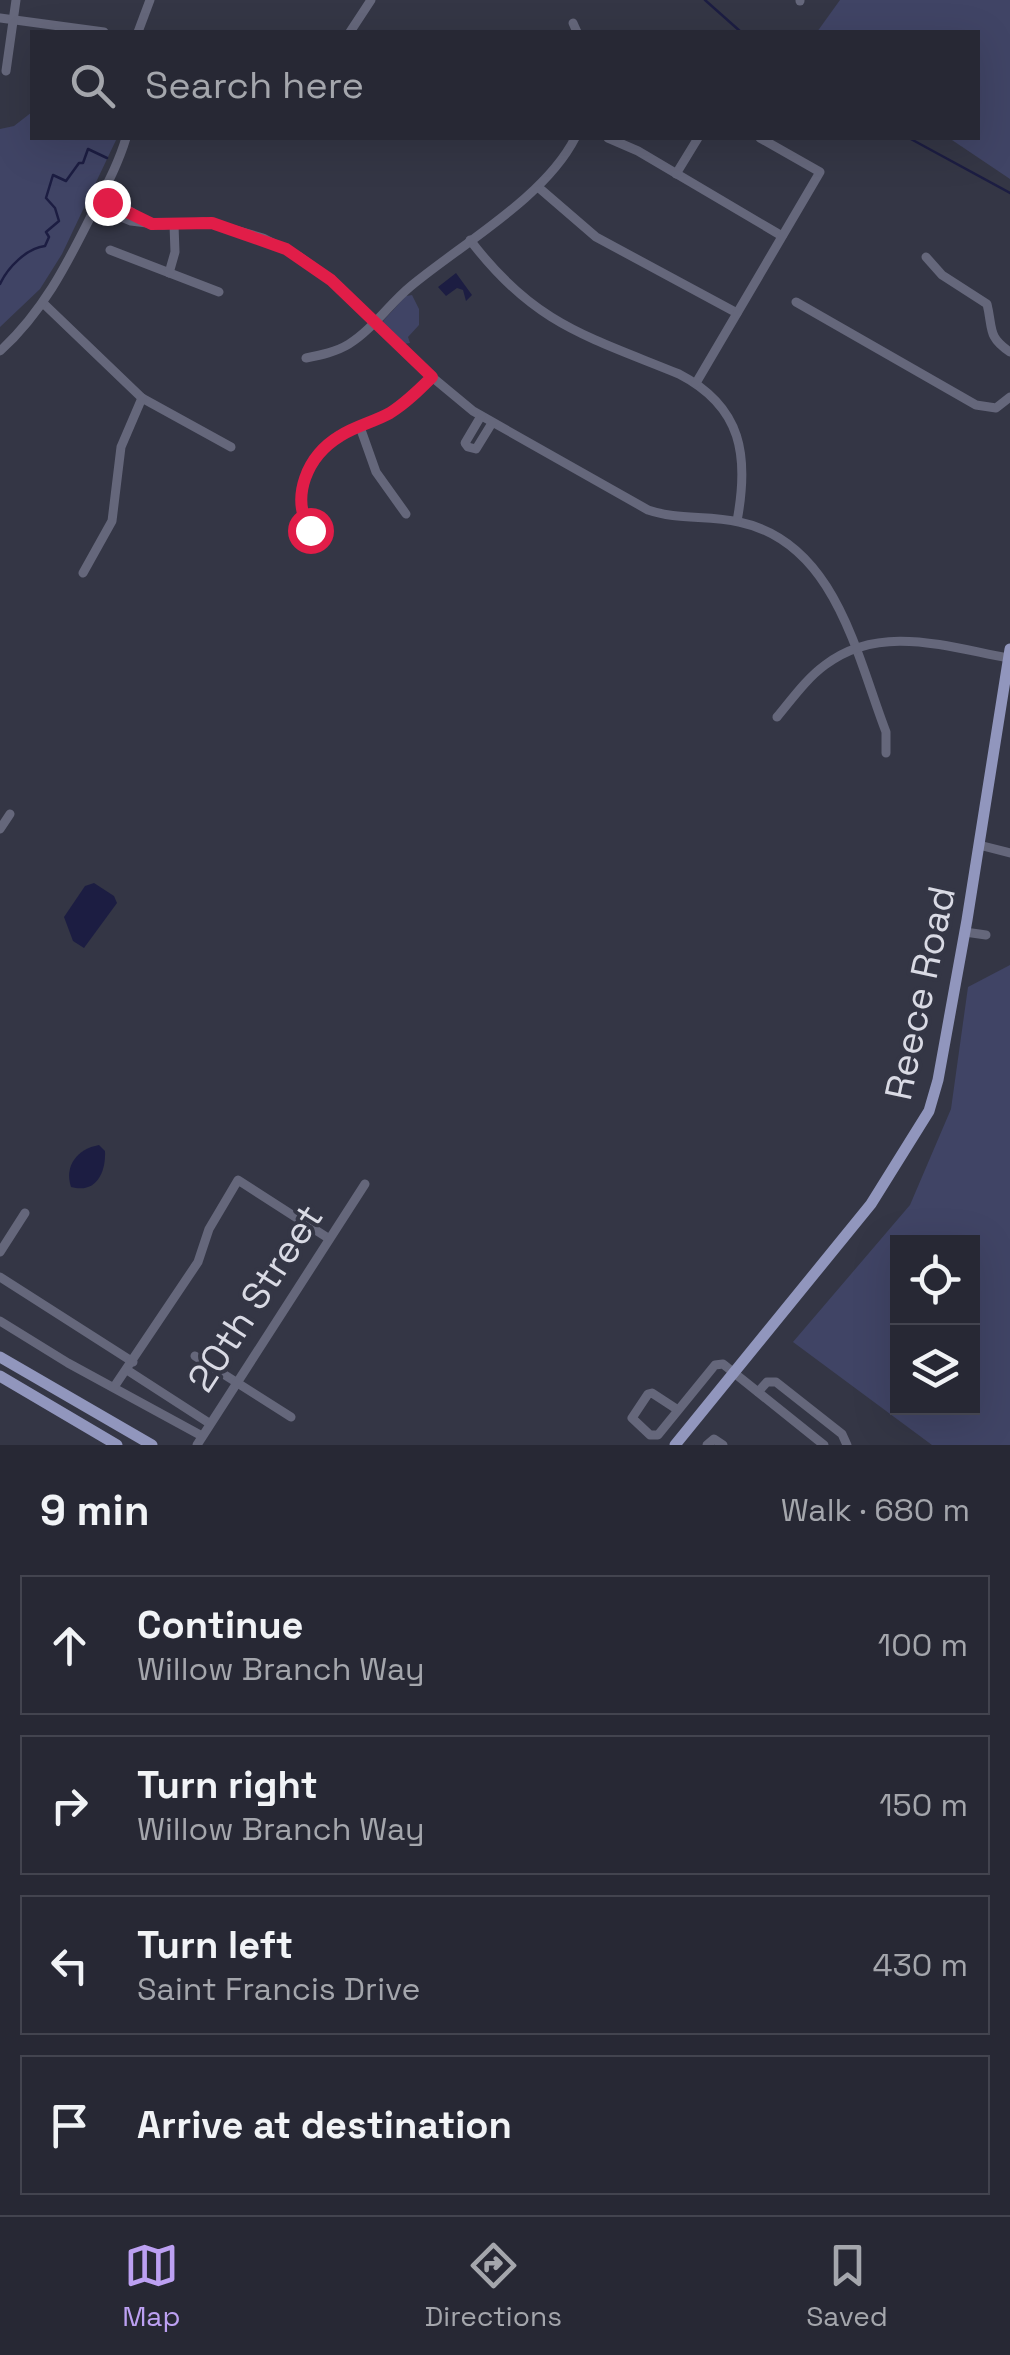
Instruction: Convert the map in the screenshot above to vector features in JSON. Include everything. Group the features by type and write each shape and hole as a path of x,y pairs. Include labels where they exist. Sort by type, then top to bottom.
{"main road":[{"name":"Reece Road","path":"675,1445 871,1204 923,1125 938,1080 1009,654"},
{"path":"0,1358 152,1445"},
{"path":"0,1376 117,1445"}],"street":[{"path":"6,71 16,0"},
{"path":"139,30 150,0"},
{"path":"351,30 371,0"},
{"path":"0,18 89,30"},
{"path":"0,351 44,303 98,203 125,140"},
{"path":"306,358 346,346 402,294 538,187 559,165 574,140"},
{"path":"612,140 782,236"},
{"path":"676,174 697,140"},
{"path":"696,383 820,172 764,140"},
{"path":"538,187 572,220 607,244 737,314"},
{"path":"98,203 123,208 141,220 174,225 212,223 286,249 322,272 432,377 492,424 648,510 738,521 784,539 814,566 835,601 886,732 886,753"},
{"path":"169,273 176,252 174,225"},
{"path":"470,240 508,286 547,317 696,383 724,412 738,438 744,482 738,521"},
{"path":"110,250 218,292"},
{"path":"926,257 942,274 987,304 996,344 1010,352"},
{"path":"796,302 976,405 996,408 1010,398"},
{"path":"44,303 142,398 231,446"},
{"path":"310,530 300,506 307,473 329,444 404,403 432,377"},
{"path":"83,573 112,522 121,447 142,398"},
{"path":"481,416 465,443 468,448 476,449 492,424"},
{"path":"360,427 376,472 406,514"},
{"path":"776,717 811,676 834,658 873,642 911,640 1009,654"},
{"path":"0,829 10,814"},
{"path":"980,846 1010,853"},
{"path":"965,932 986,935"},
{"path":"114,1388 198,1262 214,1218 238,1180 328,1238"},
{"name":"20th Street","path":"199,1441 365,1184"},
{"path":"1,1247 25,1212"},
{"path":"0,1277 210,1423"},
{"path":"0,1322 199,1441"},
{"path":"195,1356 291,1417"},
{"path":"678,1410 652,1392 632,1418 654,1436 678,1410 715,1365 723,1364 824,1445"},
{"path":"758,1392 767,1382 776,1382 842,1434 847,1445"},
{"path":"707,1445 714,1440 723,1445"}],"shaded area":[{"path":"840,0 1010,0 1010,179 952,140 980,140 980,30 818,30"},
{"path":"30,114 30,140 116,140 62,254 40,289 0,327 0,129 14,126"},
{"path":"456,273 472,295 466,301 463,290 457,288 446,296 438,287"},
{"path":"412,295 419,309 419,325 408,337 410,343 404,344 383,321 406,296"},
{"path":"94,883 114,896 117,903 84,948 73,941 64,917 85,886"},
{"path":"1010,965 1010,1445 932,1445 892,1415 980,1415 980,1235 890,1235 890,1414 793,1342 910,1205 951,1109 968,987"},
{"path":"99,1145 105,1151 105,1159 98,1180 87,1187 71,1187 69,1172 74,1160 84,1150"}],"waterway":[{"path":"705,0 739,30"},
{"path":"913,140 1010,193"},
{"path":"0,284 19,259 45,246 49,237 46,232 59,221 46,198 53,175 66,181 83,163 88,149 107,158"}],"route":[{"path":"107,202 152,224 212,223 286,249 331,280 432,377 388,414 338,437 313,462 303,484 300,506 310,530"}]}
